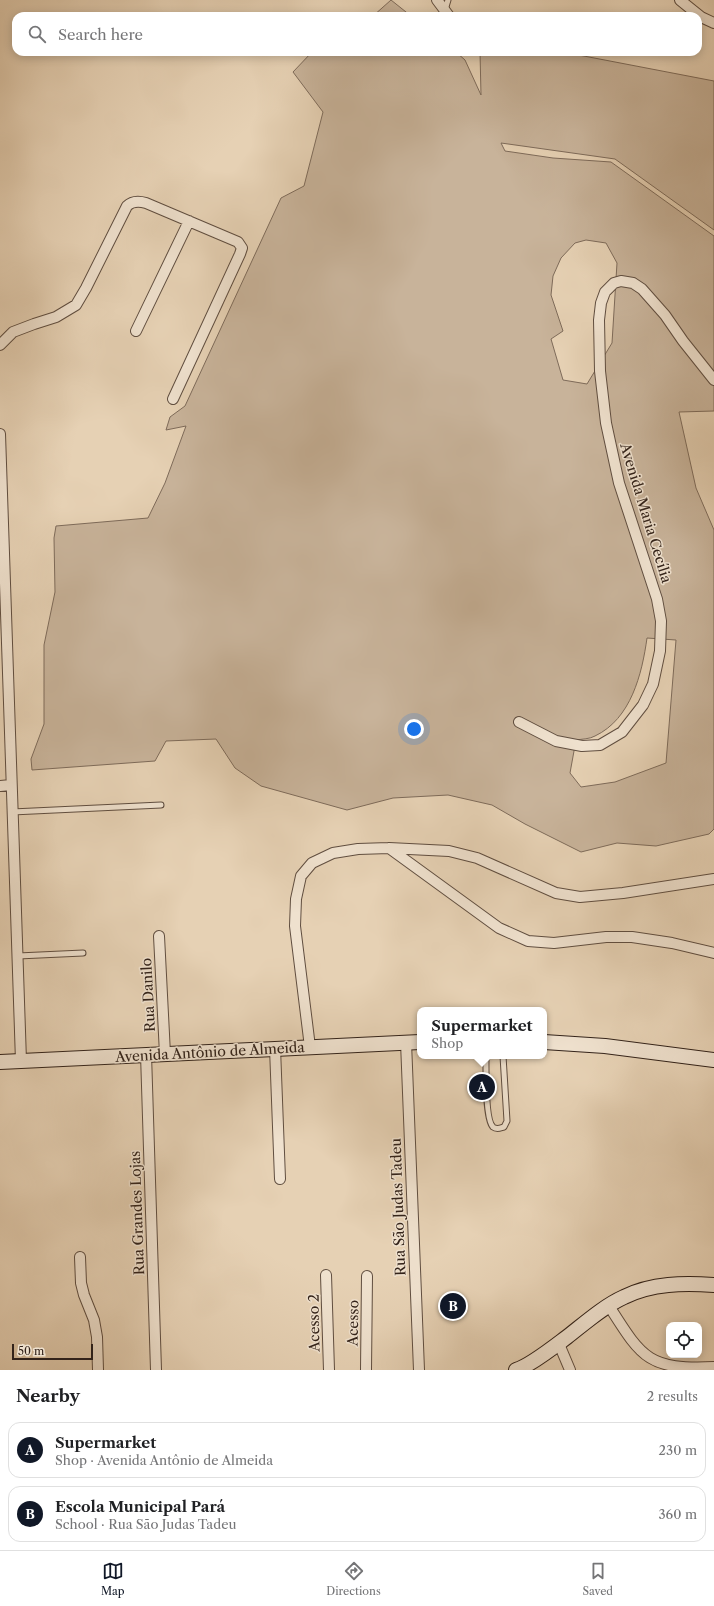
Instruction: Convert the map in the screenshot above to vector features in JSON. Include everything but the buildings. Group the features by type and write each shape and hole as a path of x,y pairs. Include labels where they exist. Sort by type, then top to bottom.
{"street":[{"path":"437,0 446,12"},
{"path":"680,0 695,12"},
{"path":"702,17 714,23"},
{"path":"0,345 13,332 56,317 76,305 129,204 136,201 146,203 238,242 242,251 173,399"},
{"path":"136,331 189,221"},
{"name":"Avenida Maria Cecília","path":"519,722 556,741 582,746 600,745 622,732 643,705 653,684 660,651 661,621 658,599 619,483 606,423 600,371 599,320 601,303 605,292 614,284 621,281 632,283 642,289 665,315 683,342 714,380"},
{"path":"0,434 21,1061"},
{"path":"0,786 11,785"},
{"path":"389,848 500,928 528,941 554,943 606,937 632,937 672,943 714,953"},
{"path":"310,1047 295,926 296,899 301,876 312,863 333,853 358,849 389,848 449,851 477,858 556,893 580,897 623,893 714,879"},
{"name":"Rua Danilo","path":"160,936 165,1054"},
{"name":"Rua São Judas Tadeu","path":"406,1042 419,1370"},
{"name":"Avenida Antônio de Almeida","path":"0,1062 417,1042"},
{"path":"547,1042 605,1046 714,1060"},
{"path":"275,1048 280,1179"},
{"name":"Rua Grandes Lojas","path":"146,1054 156,1370"},
{"path":"80,1258 81,1283 94,1320 96,1332 98,1370"},
{"name":"Acesso 2","path":"326,1275 329,1370"},
{"name":"Acesso","path":"366,1370 367,1276"},
{"path":"516,1370 558,1344 625,1296 650,1288 677,1284 714,1285"},
{"path":"609,1306 640,1352 654,1362 670,1367 714,1367"},
{"path":"558,1344 570,1370"}],"lane":[{"path":"447,12 448,0"},
{"path":"12,812 161,805"},
{"path":"18,956 83,953"},
{"path":"486,1059 488,1115 492,1126 500,1129 504,1127 507,1121 503,1059"}],"shaded area":[{"path":"391,0 406,12 378,12"},
{"path":"308,56 460,56 465,60 481,95 480,56 584,56 714,81 714,230 615,159 501,143 505,151 553,158 611,162 714,236 714,411 679,412 696,488 714,530 714,829 709,834 656,846 617,843 581,852 525,824 492,805 448,795 393,798 347,810 261,786 235,768 216,739 166,741 155,761 32,770 31,759 44,724 44,645 55,592 54,538 56,526 148,518 165,483 186,426 166,430 170,417 185,406 281,198 304,186 323,112 293,72","holes":["586,240 606,243 617,263 612,343 587,384 563,380 551,339 563,331 551,295 553,276 561,258 575,243","647,638 676,640 666,763 615,782 581,787 570,773 576,740 593,737 618,719 633,694 642,666"]}],"place":[{"name":"Supermarket","path":"482,1087"},
{"name":"Escola Municipal Pará","path":"453,1306"}]}
